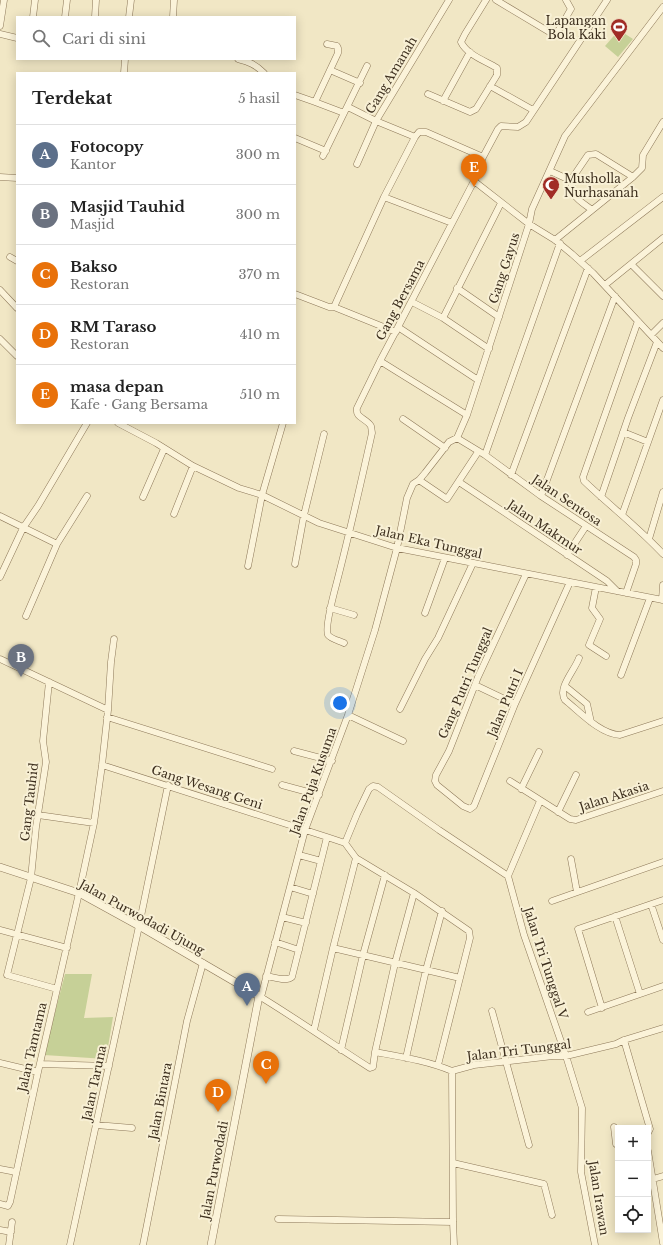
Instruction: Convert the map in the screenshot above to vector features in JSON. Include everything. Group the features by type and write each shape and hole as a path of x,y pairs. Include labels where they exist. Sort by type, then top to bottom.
{"street":[{"path":"0,26 4,0"},
{"path":"33,16 35,0"},
{"path":"64,16 67,0"},
{"path":"95,16 96,0"},
{"path":"129,16 131,0"},
{"path":"173,16 174,0"},
{"name":"Gang Amanah","path":"357,164 376,121 450,0"},
{"path":"428,94 466,112 472,112 476,109 497,75 497,68 470,52 461,42 486,0"},
{"path":"496,0 554,34 560,29 571,8 566,0"},
{"name":"Gang Bersama","path":"344,643 330,637 328,634 330,608 350,533 372,433 371,427 358,416 356,411 380,361 474,181 498,129 501,126 518,127 526,122 606,0"},
{"name":"Gang Gayus","path":"397,548 407,498 413,484 419,480 449,442 457,438 467,415 529,224 532,209 565,136 663,7"},
{"path":"0,34 16,38"},
{"path":"315,102 330,70 338,48 337,46 327,44"},
{"path":"443,101 470,52"},
{"path":"124,72 125,60"},
{"path":"242,60 257,66 263,72"},
{"path":"296,139 324,153 368,66"},
{"path":"330,70 360,83"},
{"path":"490,86 533,110"},
{"path":"296,95 346,110 415,137"},
{"path":"485,455 557,242 642,168 644,155 663,122"},
{"path":"334,307 384,197 415,137 420,132 426,132 484,157"},
{"path":"592,210 575,197 573,193 572,181 573,177 588,155 592,153 596,154 633,177"},
{"path":"550,171 572,181"},
{"path":"0,177 16,178"},
{"path":"474,181 529,224 557,242 588,268 663,348"},
{"path":"384,197 452,223"},
{"path":"580,261 663,197"},
{"path":"443,318 501,203"},
{"path":"605,286 631,264 661,242"},
{"path":"10,257 16,260"},
{"path":"631,264 663,296"},
{"path":"511,476 588,268"},
{"path":"457,288 499,317"},
{"path":"0,290 16,307"},
{"path":"296,294 397,330 478,380"},
{"path":"541,496 615,296"},
{"path":"412,302 443,318 489,349"},
{"path":"638,321 584,473 584,481 601,498 649,539 663,554"},
{"path":"651,335 663,323"},
{"path":"0,339 16,353"},
{"path":"601,498 623,432 657,342"},
{"path":"380,361 467,415"},
{"path":"622,515 663,400"},
{"path":"402,419 445,448"},
{"path":"0,577 23,528 38,506 86,424"},
{"name":"Jalan Eka Tunggal","path":"120,424 156,443 192,466 239,488 262,495 319,523 397,548 662,600"},
{"path":"248,566 262,495 283,424"},
{"path":"623,432 648,442"},
{"path":"295,564 304,515 324,434"},
{"name":"Jalan Sentosa","path":"457,438 485,455 511,476 634,557 636,564 626,593"},
{"path":"143,497 164,449"},
{"path":"419,480 447,499 478,452"},
{"path":"174,514 192,466"},
{"name":"Jalan Makmur","path":"459,482 607,581 618,591"},
{"path":"649,539 663,492"},
{"path":"26,616 57,544 88,496"},
{"path":"0,516 57,544"},
{"path":"567,555 586,526"},
{"name":"Jalan Puja Kusuma","path":"260,996 305,830 348,715 375,630 397,548"},
{"path":"425,613 445,558"},
{"path":"400,710 425,658 438,638 473,563"},
{"name":"Gang Putri Tunggal","path":"451,796 437,786 435,781 436,775 449,751 475,685 526,574"},
{"name":"Jalan Putri I","path":"451,796 463,806 470,809 474,806 515,704 570,582"},
{"path":"662,600 663,586"},
{"path":"596,587 592,608 600,619 589,645 606,656"},
{"path":"621,675 650,598"},
{"path":"330,608 354,615"},
{"name":"Jalan Tamtama","path":"0,1204 8,1206 10,1202 94,823 102,765 114,640"},
{"path":"579,658 563,690 563,697 602,730 615,735 620,735 663,721"},
{"path":"0,659 108,710"},
{"name":"Gang Tauhid","path":"49,682 43,741 46,762 31,878 7,975 57,989"},
{"path":"475,685 515,704"},
{"path":"565,686 587,704 592,722"},
{"path":"348,715 403,741"},
{"path":"107,717 272,770"},
{"path":"294,751 332,761"},
{"path":"521,788 539,752"},
{"name":"Gang Wesang Geni","path":"102,765 345,843"},
{"path":"558,812 576,775"},
{"name":"Jalan Akasia","path":"510,781 558,812 570,819 576,820 663,791"},
{"name":"Jalan Taruna","path":"70,1245 168,785"},
{"path":"282,785 319,795"},
{"path":"438,1065 470,938 469,930 414,893 356,858 345,843 369,789 373,786 378,787 508,876 540,801"},
{"path":"38,815 94,823"},
{"path":"266,976 286,979 291,979 292,977 327,837"},
{"path":"299,855 321,861"},
{"path":"314,1030 356,858"},
{"path":"572,859 577,892"},
{"path":"552,901 663,862"},
{"name":"Jalan Purwodadi Ujung","path":"0,867 79,893 260,996"},
{"path":"341,1050 363,955 385,875"},
{"name":"Jalan Tri Tunggal V","path":"508,876 524,935 566,1056 582,1108 581,1154"},
{"path":"290,887 313,894"},
{"path":"260,996 314,1030 341,1050 371,1068 373,1067 395,962 414,893"},
{"path":"602,1008 578,929 663,900"},
{"path":"651,904 663,940"},
{"path":"406,1058 426,970 442,911"},
{"path":"615,916 640,994"},
{"path":"282,917 306,922"},
{"path":"0,930 67,948"},
{"path":"275,942 299,950"},
{"path":"333,948 460,978"},
{"name":"Jalan Bintara","path":"142,1245 187,1021 202,963"},
{"path":"588,1012 663,986"},
{"name":"Jalan Purwodadi","path":"211,1245 260,996"},
{"path":"492,1011 529,1145"},
{"name":"Jalan Tri Tunggal","path":"454,1245 452,1071 474,1065 553,1056 566,1056 616,1044 624,1040 663,1028"},
{"path":"624,1040 647,1125"},
{"path":"375,1052 438,1065 452,1071"},
{"path":"0,1063 38,1072"},
{"path":"40,1064 109,1066"},
{"path":"96,1125 132,1128"},
{"path":"614,1127 615,1136"},
{"name":"Jalan Irawan","path":"581,1154 581,1172 595,1245"},
{"path":"650,1161 663,1243"},
{"path":"453,1163 544,1184 552,1215"},
{"path":"0,1169 16,1172"},
{"path":"653,1180 663,1176"},
{"path":"278,1219 453,1222"},
{"path":"9,1245 12,1222"},
{"path":"0,1230 11,1232"}],"green space":[{"name":"Lapangan Bola Kaki","path":"619,30 633,39 618,57 605,46"},
{"path":"65,974 92,974 84,1018 113,1017 106,1059 44,1055"}],"place":[{"name":"Lapangan Bola Kaki","path":"619,42"},
{"name":"masa depan","path":"474,187"},
{"name":"Musholla Nurhasanah","path":"551,200"},
{"name":"Masjid Tauhid","path":"21,677"},
{"name":"Fotocopy","path":"247,1006"},
{"name":"Bakso","path":"266,1084"},
{"name":"RM Taraso","path":"218,1112"}]}
